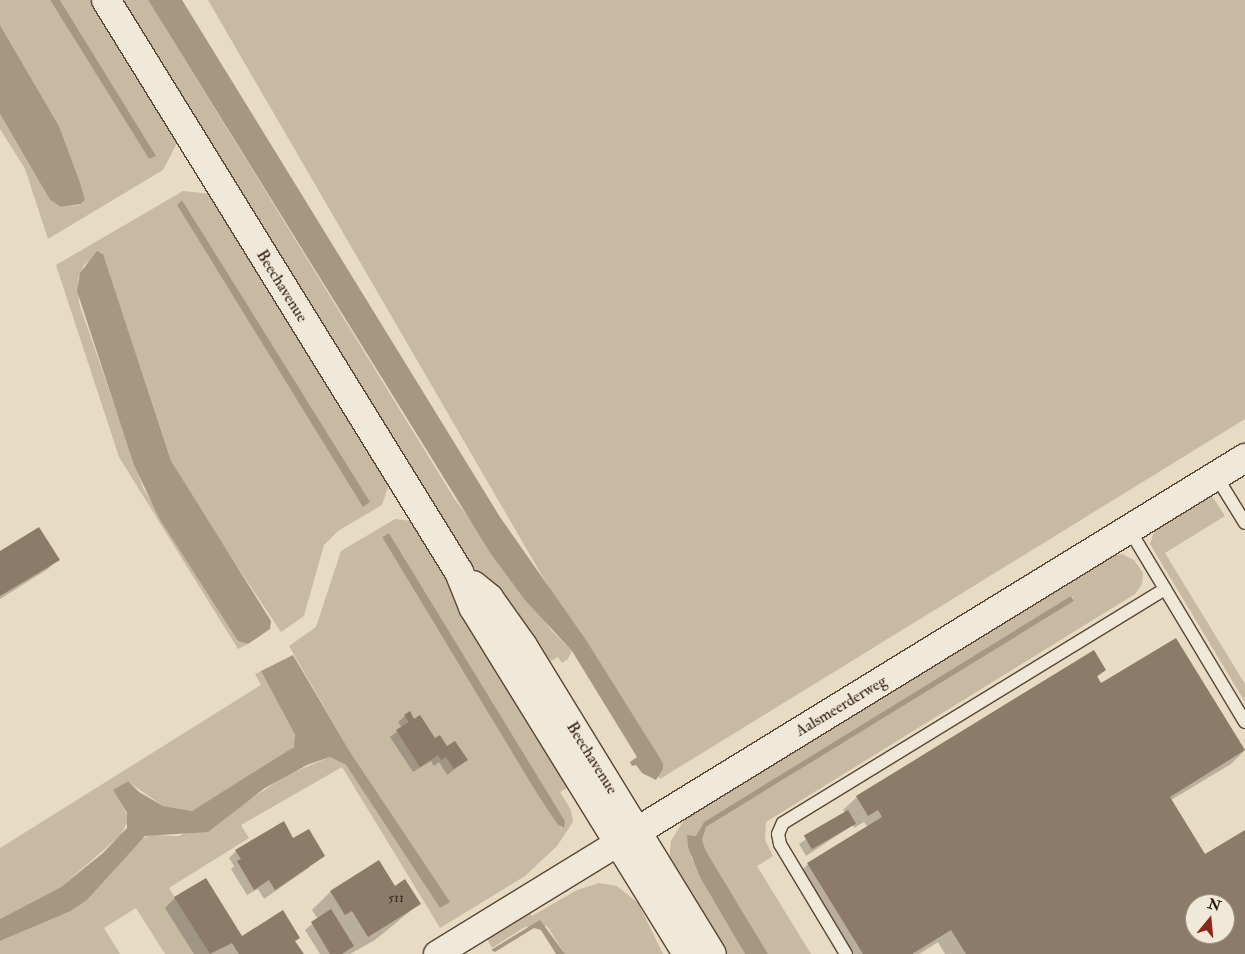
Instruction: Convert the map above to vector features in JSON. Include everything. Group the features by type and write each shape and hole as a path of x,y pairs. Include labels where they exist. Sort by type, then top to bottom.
{"street":[{"name":"Beechavenue","path":"106,0 459,572 473,607 627,837 712,954"},
{"name":"Aalsmeerderweg","path":"437,954 1245,458"},
{"name":"Beechavenue","path":"627,837 686,954"}],"lane":[{"path":"1216,476 1245,522"},
{"path":"1129,529 1245,722"},
{"path":"846,954 780,844 778,834 784,823 1164,589"}],"shaded area":[{"path":"0,0 50,0 149,159 155,155 60,0 90,0 178,141 163,170 48,239 25,169 0,129 0,114 50,200 61,207 79,205 84,202 83,194 59,126 0,25"},
{"path":"50,0 60,0 156,156 149,159"},
{"path":"121,0 148,0 454,498 551,630 572,651 568,659 562,663 558,657 551,661 465,557"},
{"path":"148,0 182,0 500,517 586,640 663,763 663,769 656,780 642,773 636,765 632,766 630,762 637,757 572,651 525,600 491,554"},
{"path":"208,0 1245,0 1245,419 660,779"},
{"path":"0,25 59,126 85,200 81,204 61,207 50,200 0,114"},
{"path":"183,191 211,194 389,484 382,505 338,531 324,545 304,616 281,632 187,491 171,461 102,252 84,265 78,279 79,303 143,488 238,641 248,644 238,649 119,457 56,265","holes":["182,200 369,502 363,506 177,205"]},
{"path":"182,200 370,502 363,507 177,205"},
{"path":"97,251 103,254 171,461 271,621 270,629 248,644 238,641 159,518 134,465 77,291 80,273"},
{"path":"1210,493 1225,516 1165,553 1245,684 1245,702 1150,544 1155,529"},
{"path":"395,519 412,521 574,784 560,792 571,810 573,822 557,846 525,876 440,928 342,767 241,825 249,838 169,888 210,954 165,954 136,908 104,928 120,954 0,954 0,941 71,911 87,900 141,839 151,835 179,836 248,801 287,775 330,757 346,765 440,907 449,902 350,752 289,646 316,627 341,551","holes":["389,533 565,821 562,829 536,792 382,537"]},
{"path":"389,533 565,821 564,828 558,825 536,792 382,537"},
{"path":"1122,554 1134,560 1143,573 1142,584 1135,594 766,822 765,840 773,856 757,866 811,954 768,954 706,851 702,840 706,827 1074,601 1072,596 704,822 696,837 694,835 691,857 745,954 720,954 669,862 671,841 687,815 1109,557"},
{"path":"1071,596 1074,601 706,827 702,840 706,851 768,954 745,954 700,877 688,847 687,835 696,836 704,822"},
{"path":"293,655 350,752 450,902 440,908 346,765 330,757 307,765 265,788 208,832 145,836 87,900 71,911 0,941 0,919 61,887 103,853 127,828 127,813 113,790 128,781 139,792 163,806 192,811 294,747 295,735 261,671"},
{"path":"261,671 295,735 295,745 290,751 192,811 163,806 127,781 114,790 129,819 121,835 61,887 0,919 0,848 261,685 255,674"},
{"path":"599,883 617,886 638,903 663,954 565,954 547,926 525,927 492,948 486,937 528,910 532,916 577,890"},
{"path":"540,920 565,954 556,954 541,930 534,928 495,952 491,950"}],"building":[{"path":"39,527 60,560 0,596 0,551"},
{"path":"1176,638 1245,750 1170,797 1205,854 1245,830 1245,954 966,954 951,930 912,954 863,954 807,863 882,817 878,810 868,816 856,796 1094,650 1106,670 1097,676 1101,683"},
{"path":"410,711 414,719 420,715 435,738 440,735 447,746 455,741 468,760 454,769 446,757 441,760 438,755 420,767 396,730 409,722 404,715"},
{"path":"848,810 856,824 812,849 804,836"},
{"path":"284,821 293,838 309,829 325,856 275,890 269,880 254,890 237,861 241,859 235,850"},
{"path":"379,860 395,886 405,879 421,904 368,937 352,911 345,915 330,891"},
{"path":"206,878 242,936 283,910 300,938 295,941 304,954 239,954 232,943 210,954 174,897"},
{"path":"331,909 354,946 342,954 330,954 311,922"}]}
